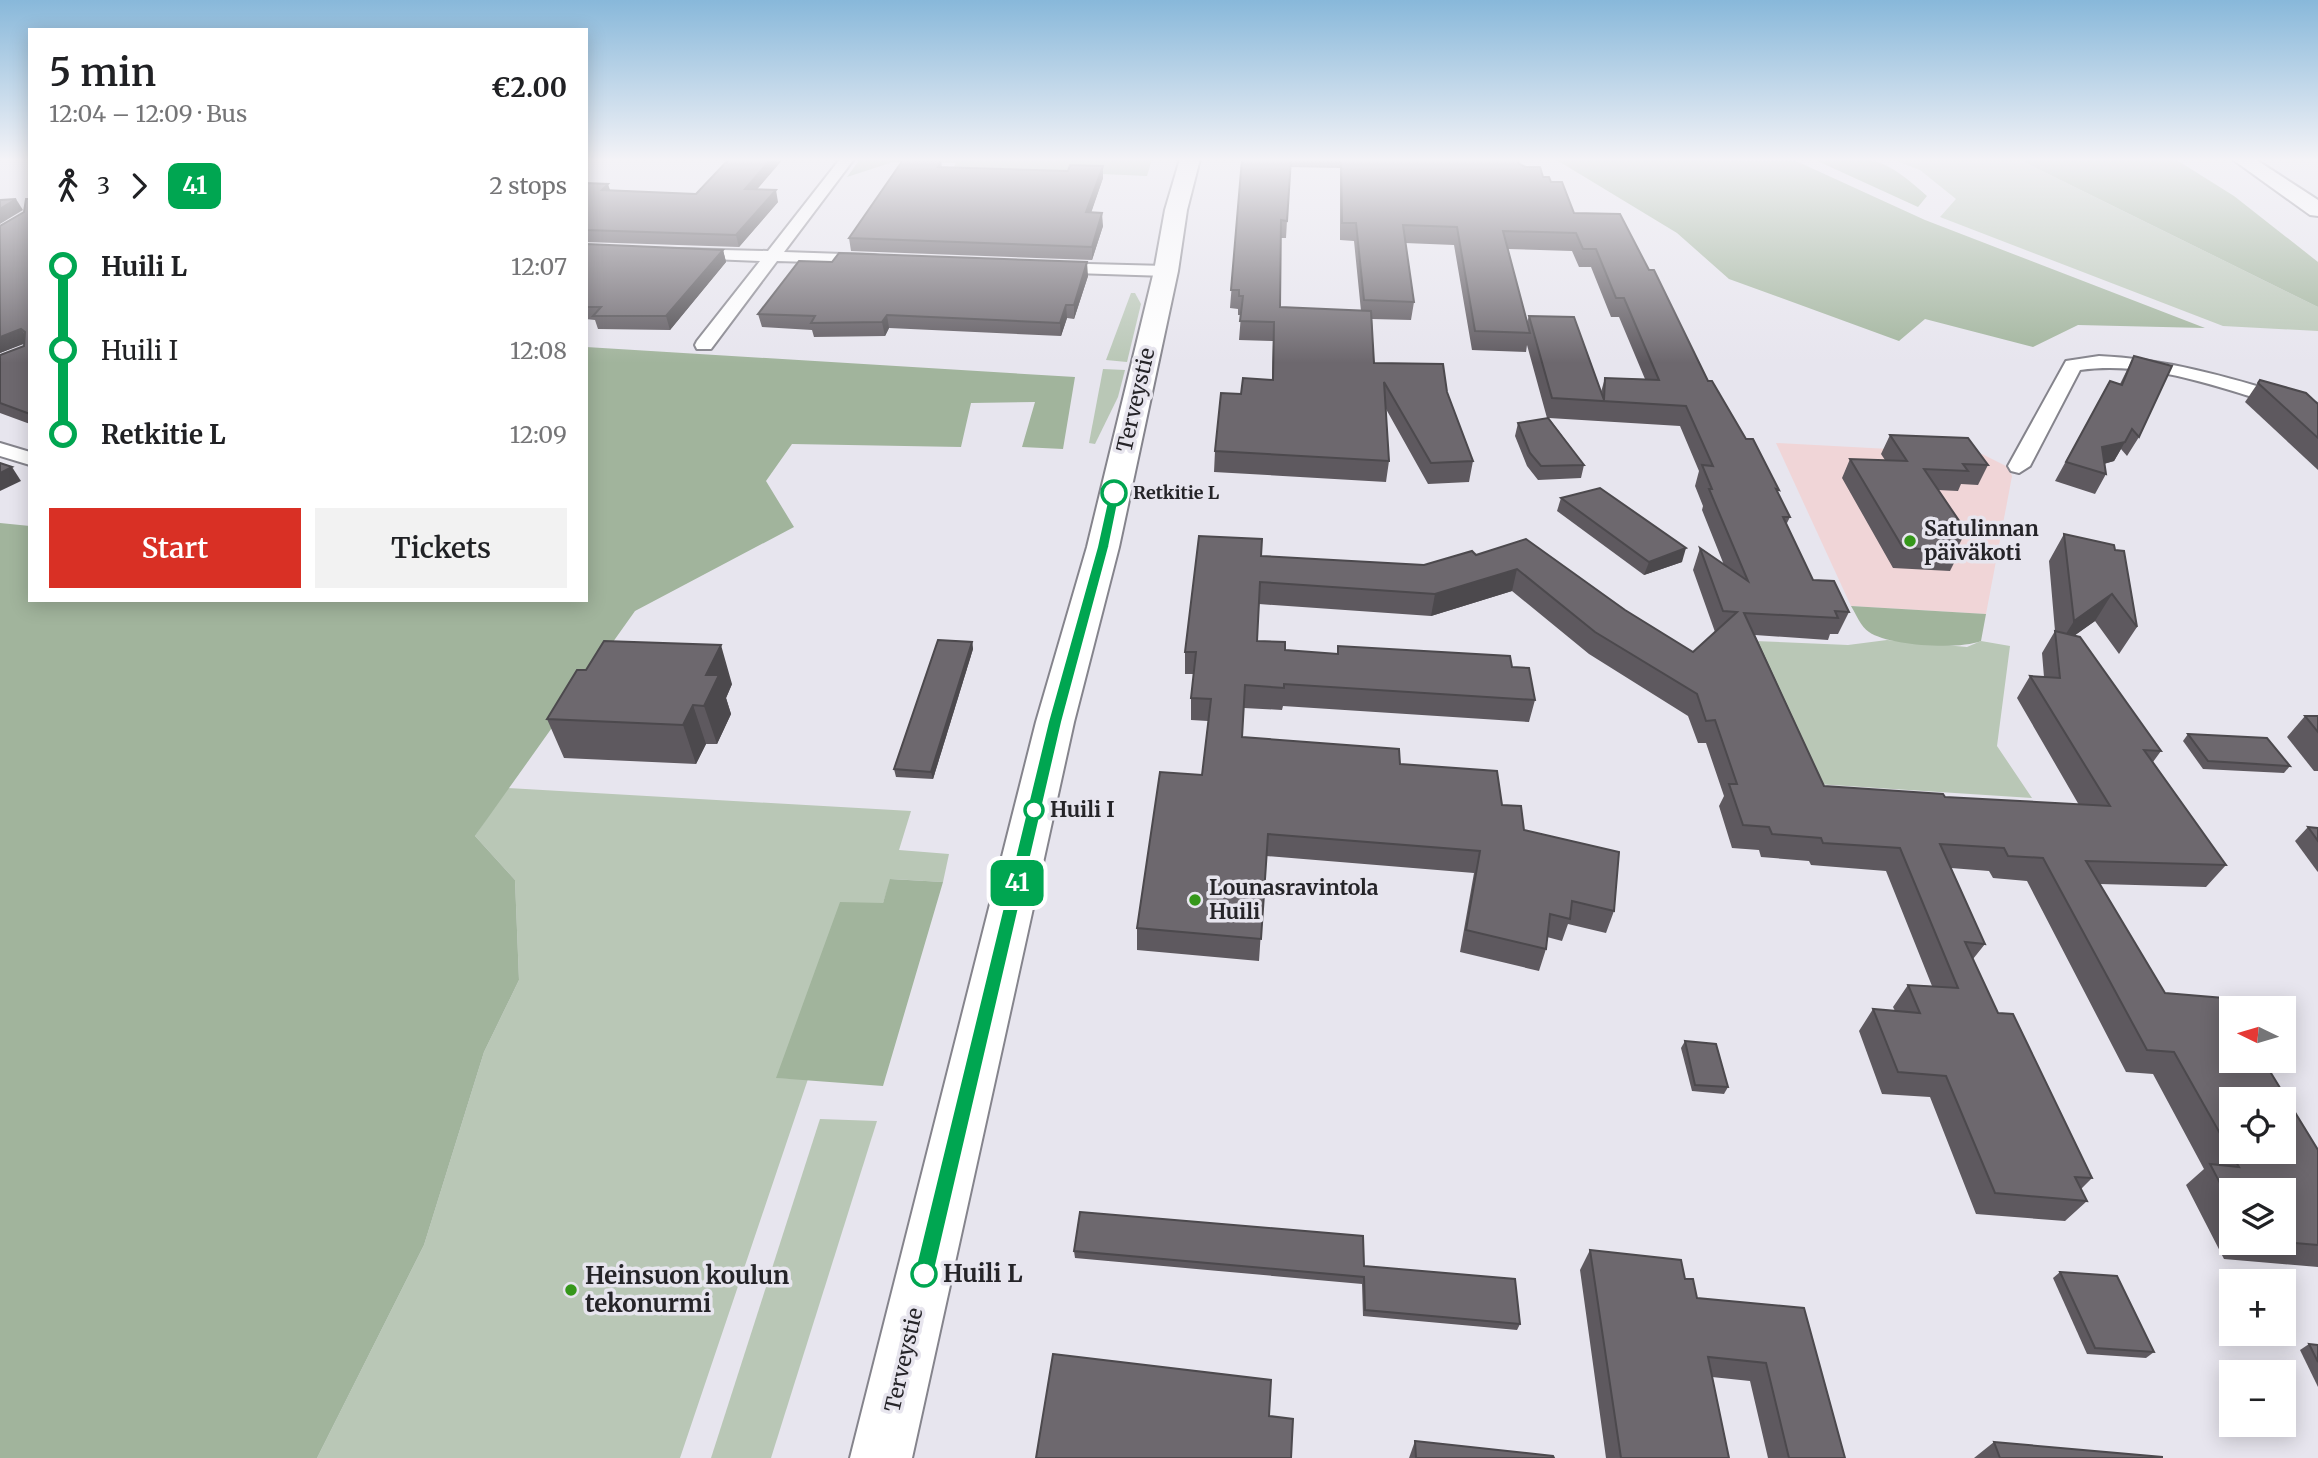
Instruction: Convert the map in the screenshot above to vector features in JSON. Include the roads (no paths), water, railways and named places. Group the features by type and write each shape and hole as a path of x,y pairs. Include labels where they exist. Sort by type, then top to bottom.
{"main road":[{"name":"Terveystie","path":"881,1458 1055,722 1103,547 1166,271 1173,227"}],"street":[{"path":"704,345 794,227"},
{"path":"666,252 886,261"},
{"path":"1039,267 1166,271"},
{"path":"2019,466 2073,365 2088,361 2113,360 2173,371 2318,410"},
{"path":"0,449 28,458"}],"place":[{"name":"Retkitie L","path":"1114,493"},
{"name":"Satulinnan päiväkoti","path":"1910,541"},
{"name":"Huili I","path":"1034,810"},
{"name":"Lounasravintola Huili","path":"1195,900"},
{"name":"Huili L","path":"924,1274"},
{"name":"Heinsuon koulun tekonurmi","path":"571,1290"}]}
